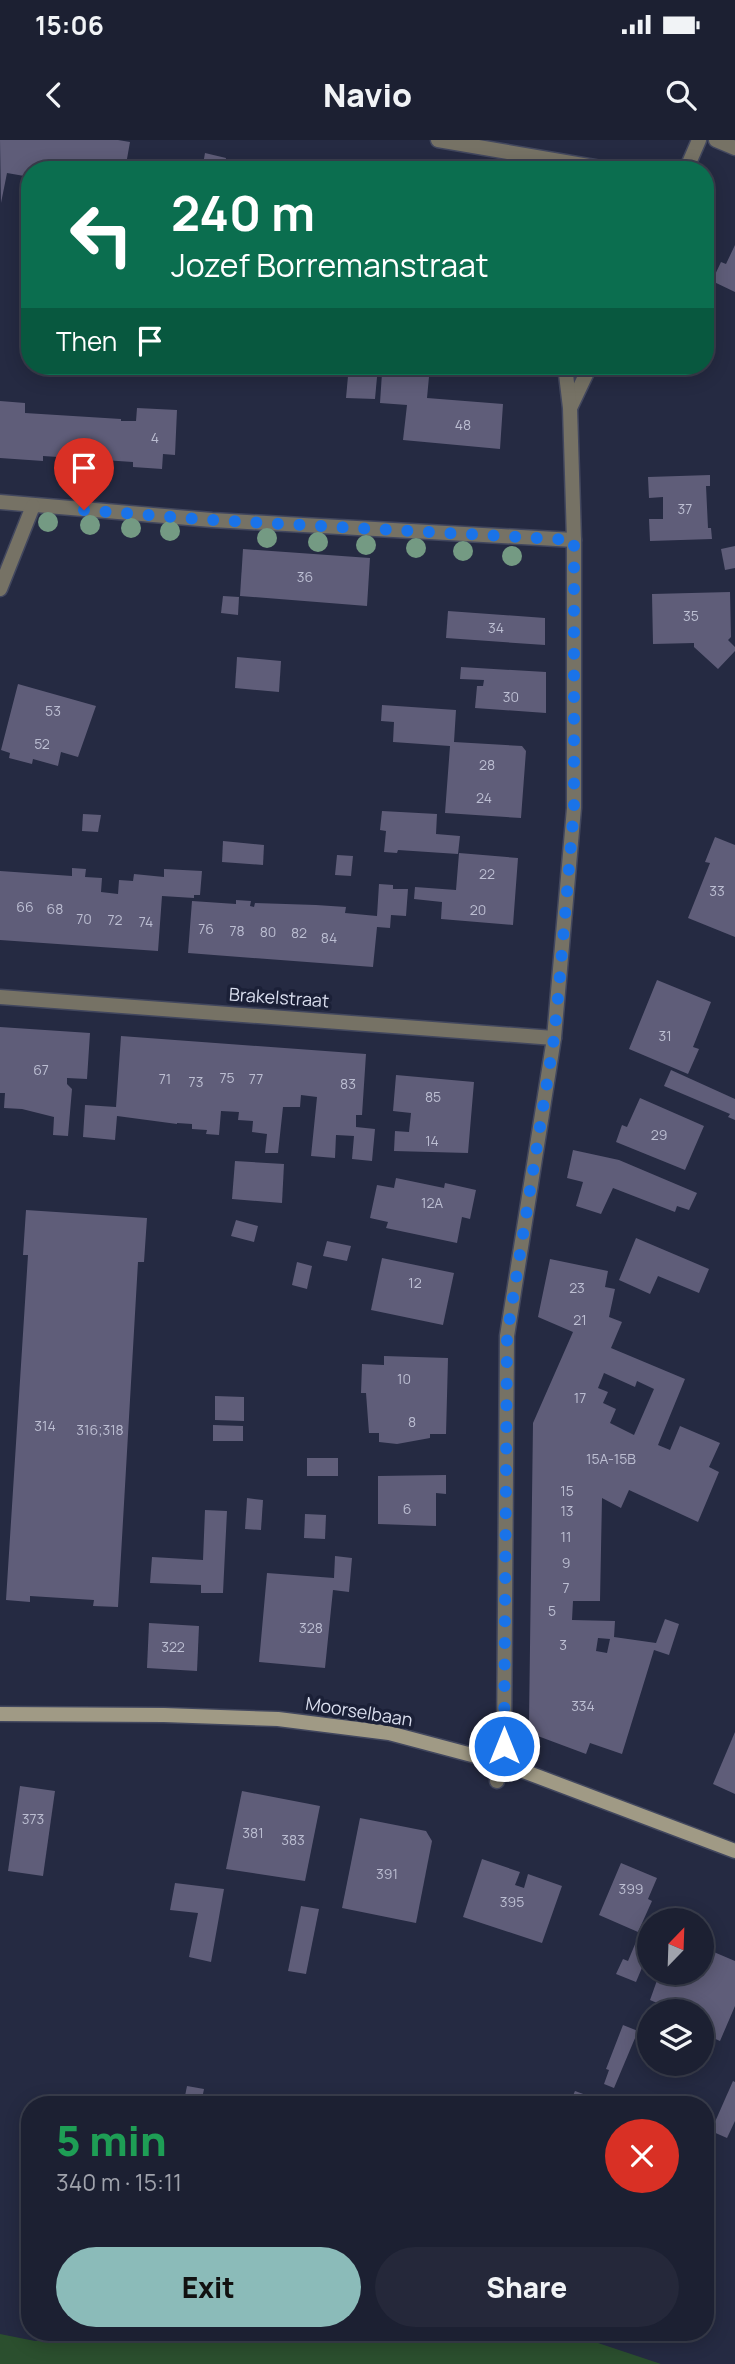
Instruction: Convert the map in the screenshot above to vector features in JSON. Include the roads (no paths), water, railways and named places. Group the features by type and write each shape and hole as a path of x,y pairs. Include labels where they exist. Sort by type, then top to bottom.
{"main road":[{"name":"Moorselbaan","path":"0,1714 278,1719 389,1733 502,1763 735,1851"}],"street":[{"path":"438,140 537,161"},
{"path":"690,161 699,140"},
{"path":"716,140 735,148"},
{"path":"497,1781 504,1746 507,1336 554,1038 574,808 574,540 570,408 566,375"},
{"path":"570,408 586,375"},
{"path":"0,502 212,520 574,540"},
{"path":"0,589 33,506"},
{"name":"Brakelstraat","path":"0,998 554,1038"}]}
